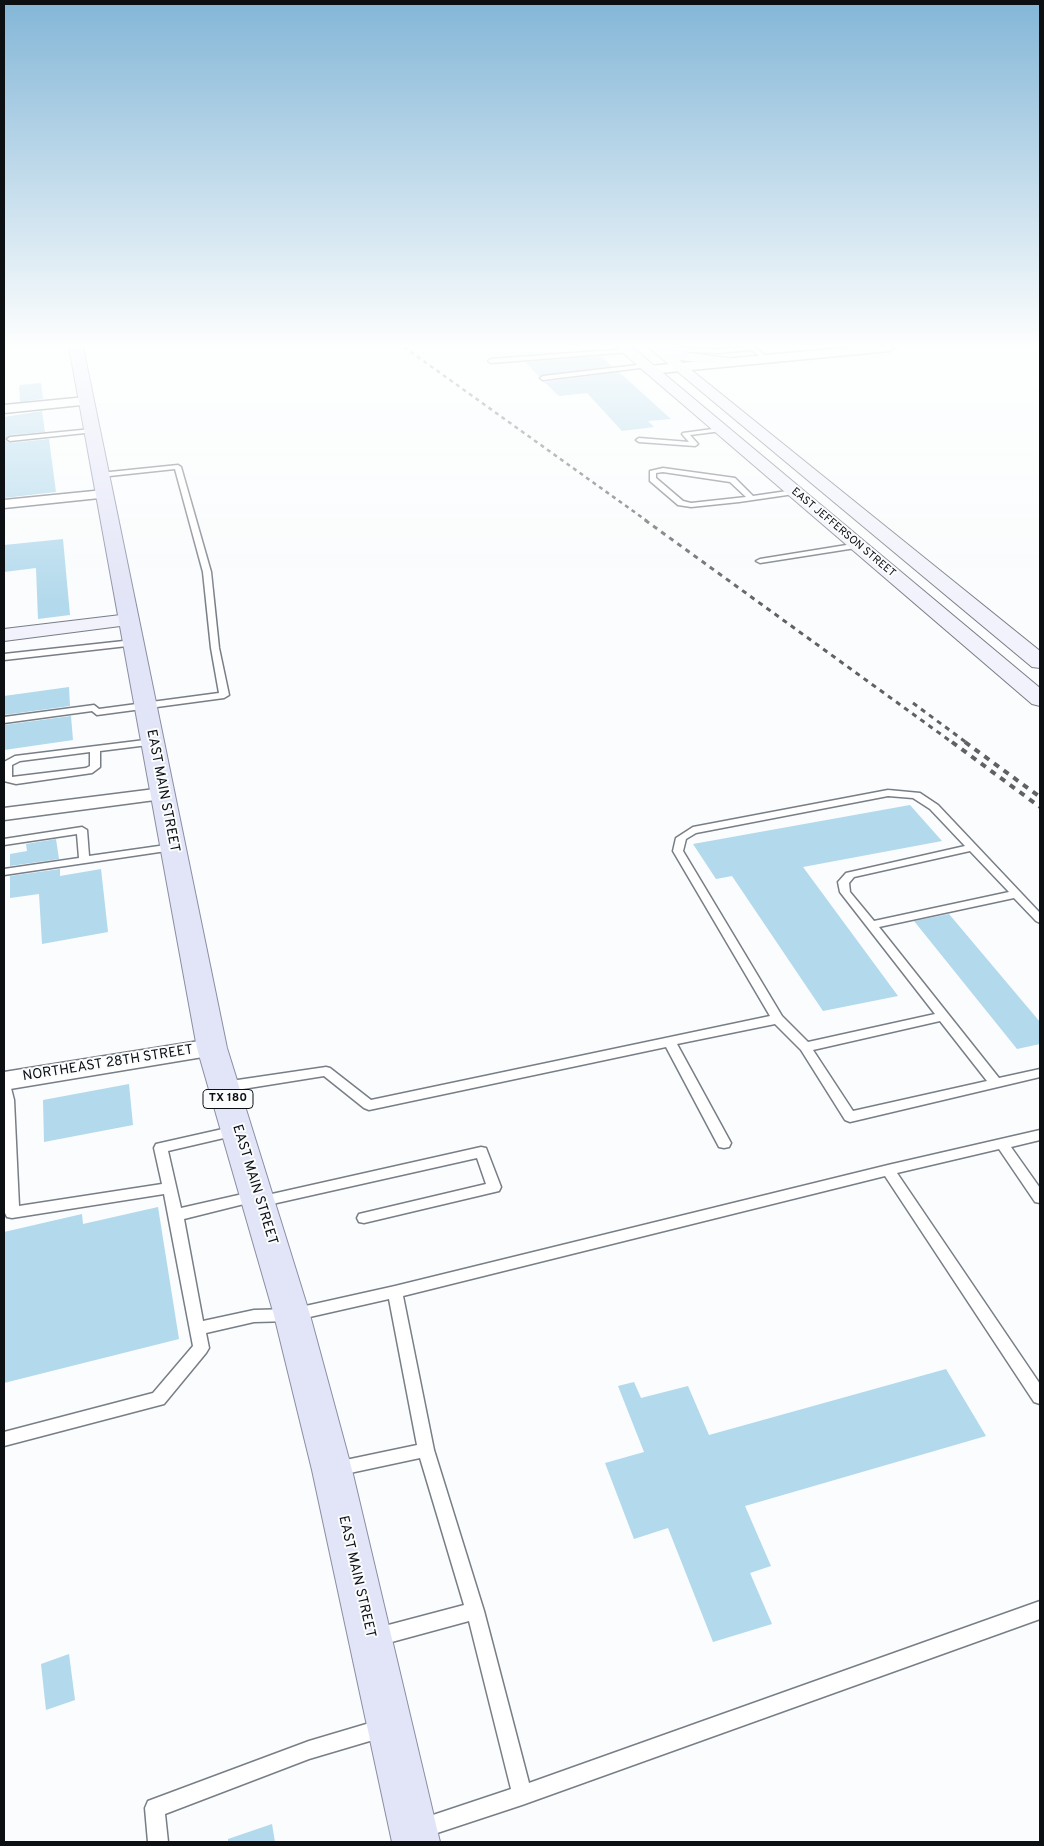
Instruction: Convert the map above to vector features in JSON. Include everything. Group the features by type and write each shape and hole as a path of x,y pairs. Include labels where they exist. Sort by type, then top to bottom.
{"main road":[{"name":"EAST MAIN STREET","path":"92,433 212,1048 292,1315 332,1470 415,1837"},
{"name":"EAST JEFFERSON STREET","path":"724,433 1040,699"},
{"name":"EAST JEFFERSON STREET","path":"759,433 1040,662"},
{"path":"4,635 131,631"}],"street":[{"path":"4,504 102,485"},
{"path":"4,814 163,794"},
{"name":"NORTHEAST 28TH STREET","path":"4,1082 212,1048"}],"lane":[{"path":"10,439 70,433"},
{"path":"639,440 695,444 685,434 692,433"},
{"path":"4,720 94,708 97,712 224,695 215,648 207,572 178,467 102,485"},
{"path":"750,496 732,480 663,470 652,472 653,479 681,503 691,505 791,490"},
{"path":"760,561 858,545"},
{"path":"4,657 131,631"},
{"path":"95,749 95,767 89,771 16,781 7,779 7,764 18,758 153,742"},
{"path":"1040,919 934,807 916,795 888,793 693,830 681,838 678,851 778,1018 805,1047 850,1117 1040,1073"},
{"path":"4,842 82,830 84,860"},
{"path":"4,872 173,847"},
{"path":"972,847 850,875 843,882 845,892 996,1083"},
{"path":"872,926 1016,894"},
{"path":"805,1047 943,1016"},
{"path":"224,1087 326,1071 368,1105 778,1018"},
{"path":"670,1042 724,1143"},
{"path":"4,1082 8,1100 12,1213 170,1188"},
{"path":"4,1439 158,1399 201,1348 176,1215 161,1148 237,1131"},
{"path":"196,1329 254,1316 292,1315 395,1292 888,1170 1040,1135"},
{"path":"1002,1144 1040,1198"},
{"path":"176,1215 481,1152 494,1188 364,1218"},
{"path":"888,1170 1040,1397"},
{"path":"395,1292 426,1450 475,1611 522,1795"},
{"path":"332,1470 426,1450"},
{"path":"415,1837 522,1795 1040,1610"},
{"path":"370,1638 475,1611"},
{"path":"158,1842 155,1808 309,1750 390,1726"}],"building":[{"path":"4,433 32,433 10,435 5,440 10,443 49,439 56,492 4,498"},
{"path":"63,539 70,615 38,619 36,568 4,572 4,545"},
{"path":"69,687 70,706 4,715 4,696"},
{"path":"71,716 73,740 4,750 4,725"},
{"path":"910,805 942,841 803,867 898,996 823,1011 732,876 716,879 693,844"},
{"path":"56,839 59,859 10,866 10,854 27,851 26,844"},
{"path":"60,869 60,876 101,869 108,932 42,944 39,894 10,898 10,876"},
{"path":"949,914 1040,1022 1040,1044 1017,1049 914,921"},
{"path":"129,1084 133,1125 44,1142 43,1100"},
{"path":"158,1207 179,1339 4,1383 4,1232 82,1214 83,1224"},
{"path":"946,1369 986,1436 745,1506 771,1566 750,1573 772,1624 713,1642 668,1528 634,1539 605,1463 644,1452 618,1386 634,1382 641,1398 688,1386 709,1435"},
{"path":"69,1654 75,1700 46,1710 41,1664"},
{"path":"272,1824 275,1842 228,1842 228,1839"}],"railway":[{"path":"524,433 647,521"},
{"path":"645,520 953,743"},
{"path":"913,703 967,743"},
{"path":"952,742 1040,807"},
{"path":"965,742 1040,797"}]}
